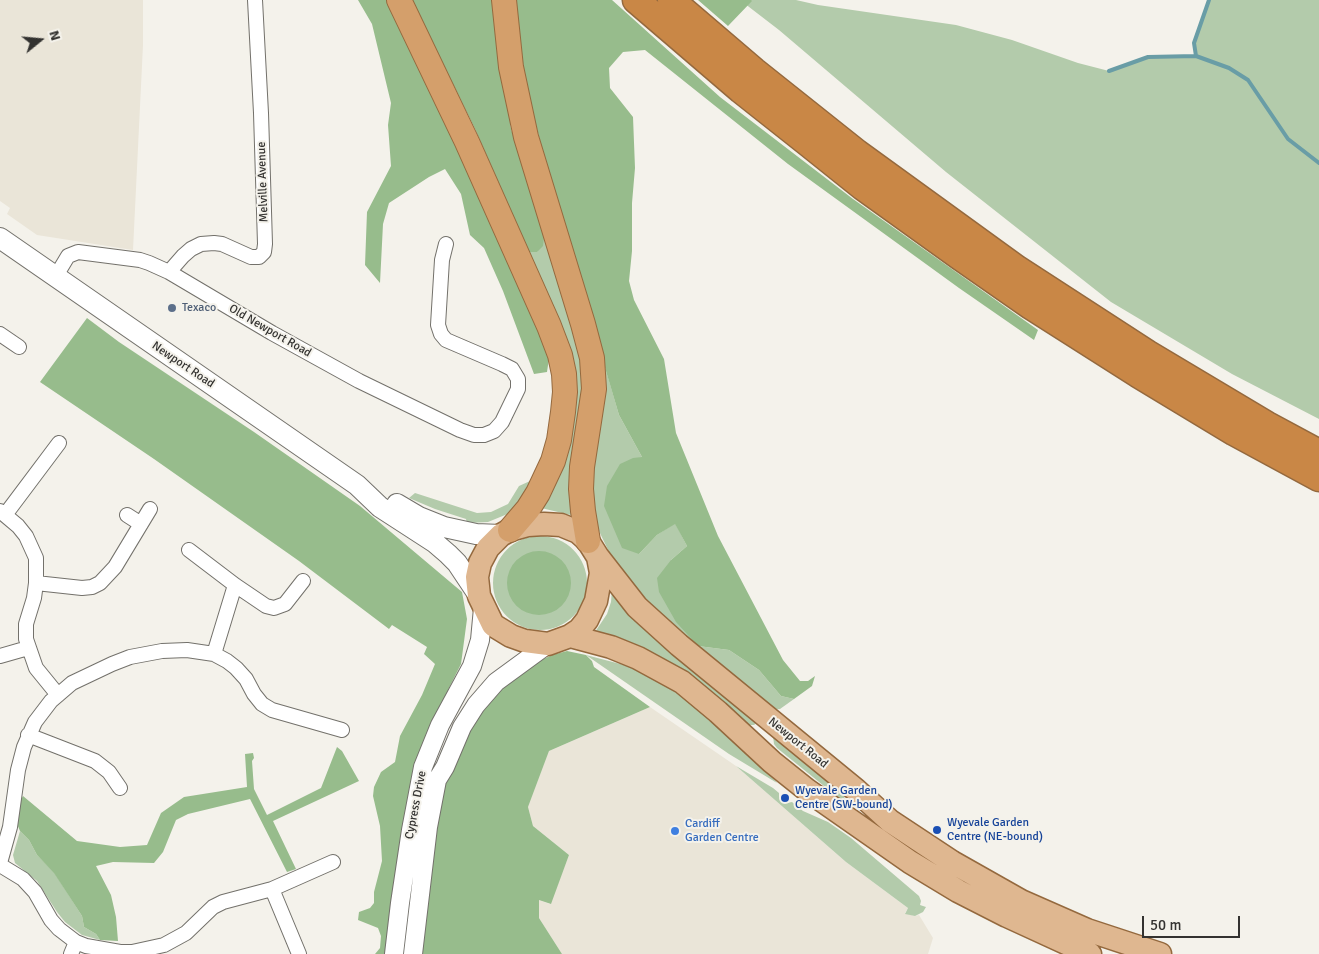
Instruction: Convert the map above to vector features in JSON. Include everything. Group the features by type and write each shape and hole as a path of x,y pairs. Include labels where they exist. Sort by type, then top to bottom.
{"highway":[{"path":"399,0 467,142 549,326 560,355 564,374 564,412 553,461 528,509 506,532"},
{"path":"504,0 511,67 526,137 584,324 592,358 594,389 582,467 581,489 582,511 593,549"},
{"path":"636,0 808,144 959,256 1031,306 1138,374 1234,432 1319,478"},
{"path":"671,0 857,153 1017,269 1148,354 1267,425 1319,453"}],"main road":[{"name":"Newport Road","path":"3,242 56,276 144,339 357,484 419,517 444,527 476,534 506,532"},
{"name":"Newport Road","path":"357,484 380,507 434,542 448,554 457,563 481,602"},
{"path":"528,525 561,525 578,532 593,549 601,573 596,601 587,620 579,630 570,636 548,644 525,641 493,625 481,602 477,577 480,563 488,548 506,532 528,525"},
{"name":"Newport Road","path":"593,549 638,607 680,645 856,790 890,821 952,862 1021,901 1087,930 1160,954"},
{"path":"570,636 611,647 638,658 682,682 772,762 847,820 958,891 1090,954"}],"street":[{"name":"Melville Avenue","path":"169,272 191,249 202,244 222,244 251,257 259,257 264,252 255,0"},
{"name":"Old Newport Road","path":"56,276 68,256 78,252 140,260 169,272 321,361 404,404 460,430 474,435 484,435 494,431 502,422 518,389 518,380 512,369 446,340 441,334 438,325 442,260 446,244"},
{"path":"0,334 19,347"},
{"path":"58,695 36,668 26,639 26,624 34,598 36,583 36,558 18,526 2,513 59,443"},
{"path":"36,583 82,588 92,587 100,583 112,572 150,509"},
{"path":"127,515 141,524"},
{"path":"189,550 266,606 274,608 285,604 304,581"},
{"path":"112,572 122,581"},
{"path":"214,654 235,585"},
{"name":"Cypress Drive","path":"394,954 402,885 423,768 440,725 472,666 480,640 481,602"},
{"name":"Cypress Drive","path":"412,954 428,827 437,780 445,767 462,727 476,705 496,682 548,644"},
{"path":"0,656 28,648"},
{"path":"332,862 272,889 223,902 213,907 186,933 175,940 152,949 120,952 86,946 73,948 51,920 35,892 23,879 0,864 10,827 18,770 28,736 35,722 51,701 72,683 90,673 130,657 162,651 187,650 214,654 236,668 246,679 262,704 272,710 342,730"},
{"path":"28,736 95,761 109,772 120,788"},
{"path":"272,889 299,954"}],"shaded area":[{"path":"0,0 143,0 143,45 133,250 37,235 7,214 10,208 0,201"},
{"name":"Cardiff Garden Centre","path":"650,707 736,766 846,862 908,908 905,913 915,916 919,915 933,938 928,954 562,954 539,918 539,900 550,904 569,855 533,826 528,807 549,751"}],"green space":[{"path":"358,0 390,0 550,352 547,372 534,374 503,291 484,248 470,235 461,194 445,169 389,203 383,224 380,283 365,265 367,212 391,166 388,125 391,103 372,24"},
{"path":"412,0 495,0 511,129 545,229 543,246 537,252 529,252 475,129"},
{"path":"516,0 612,0 720,97 853,199 1038,330 1034,340 959,288 788,164 645,50 623,52 609,68 610,88 633,117 635,168 629,281 634,300 664,359 676,433 718,536 783,660 800,681 808,681 815,676 812,686 794,699 781,696 759,670 729,650 698,646 676,622 659,592 657,578 671,560 687,546 675,524 657,535 639,554 622,548 604,506 607,486 620,464 633,458 642,457 619,415 551,185 525,81"},
{"path":"698,0 751,0 752,1 728,26"},
{"path":"740,0 796,0 818,5 956,25 1012,40 1078,63 1109,71 1148,57 1196,56 1194,43 1209,0 1319,0 1319,419 1232,374 1111,302 946,172 779,30"},
{"path":"545,229 583,354 584,400 569,487 571,515 541,508 567,442 529,252 537,252"},
{"path":"87,318 119,342 254,432 360,506 462,592 467,619 461,664 449,688 391,954 375,954 380,948 381,936 378,928 358,920 359,912 370,908 374,903 374,892 382,861 380,826 373,796 374,787 381,772 395,762 400,736 422,695 435,664 424,654 427,647 392,625 389,629 299,561 40,382"},
{"path":"601,353 619,415 642,457 639,554 657,535 675,523 687,546 671,560 698,646 729,650 759,670 781,696 794,699 780,709 770,710 661,621 610,554 599,531 592,501"},
{"path":"538,467 526,496 510,513 488,522 467,523 466,519 409,498 415,493 477,513 491,512 508,504 519,486 530,481"},
{"path":"540,536 558,540 573,550 583,565 587,583 583,601 573,616 558,626 540,630 522,626 507,616 497,601 493,583 497,565 507,550 522,540"},
{"path":"539,551 551,554 562,560 568,571 571,583 568,595 562,606 551,612 539,615 527,612 516,606 510,595 507,583 510,571 516,560 527,554"},
{"path":"612,589 759,721 754,725 748,725 595,632 607,614 611,602"},
{"path":"567,651 586,655 592,661 594,667 650,707 549,751 528,807 533,826 569,855 551,904 539,900 539,918 562,954 422,954 426,889 442,786 467,728 492,694 537,662"},
{"path":"586,655 628,666 671,687 753,754 777,783 729,754"},
{"path":"773,736 847,792 844,795 846,807 841,805 824,786 777,748 774,744"},
{"path":"337,747 342,751 359,781 273,821 296,869 287,872 250,799 188,814 176,820 163,852 154,863 113,862 96,866 111,895 116,917 118,941 100,940 96,934 84,927 82,916 54,873 37,855 29,840 20,831 14,817 23,796 77,841 120,847 147,845 161,813 184,797 247,787 245,754 253,753 254,789 267,815 321,788"},
{"path":"736,766 773,788 779,793 779,797 787,803 792,802 803,811 828,822 851,838 919,896 920,905 926,907 923,912 915,916 905,914 908,908 846,862"},
{"path":"20,831 29,840 37,855 54,872 82,916 84,927 96,934 100,940 82,935 65,922 37,881 15,863 13,855"}],"waterway":[{"path":"1196,56 1194,43 1209,0"},
{"path":"1109,71 1148,57 1196,56 1229,68 1248,80 1288,139 1319,163"}],"place":[{"name":"Texaco","path":"172,308"},
{"name":"Wyevale Garden Centre (SW-bound)","path":"785,798"},
{"name":"Wyevale Garden Centre (NE-bound)","path":"937,830"},
{"name":"Cardiff Garden Centre","path":"675,831"}]}
